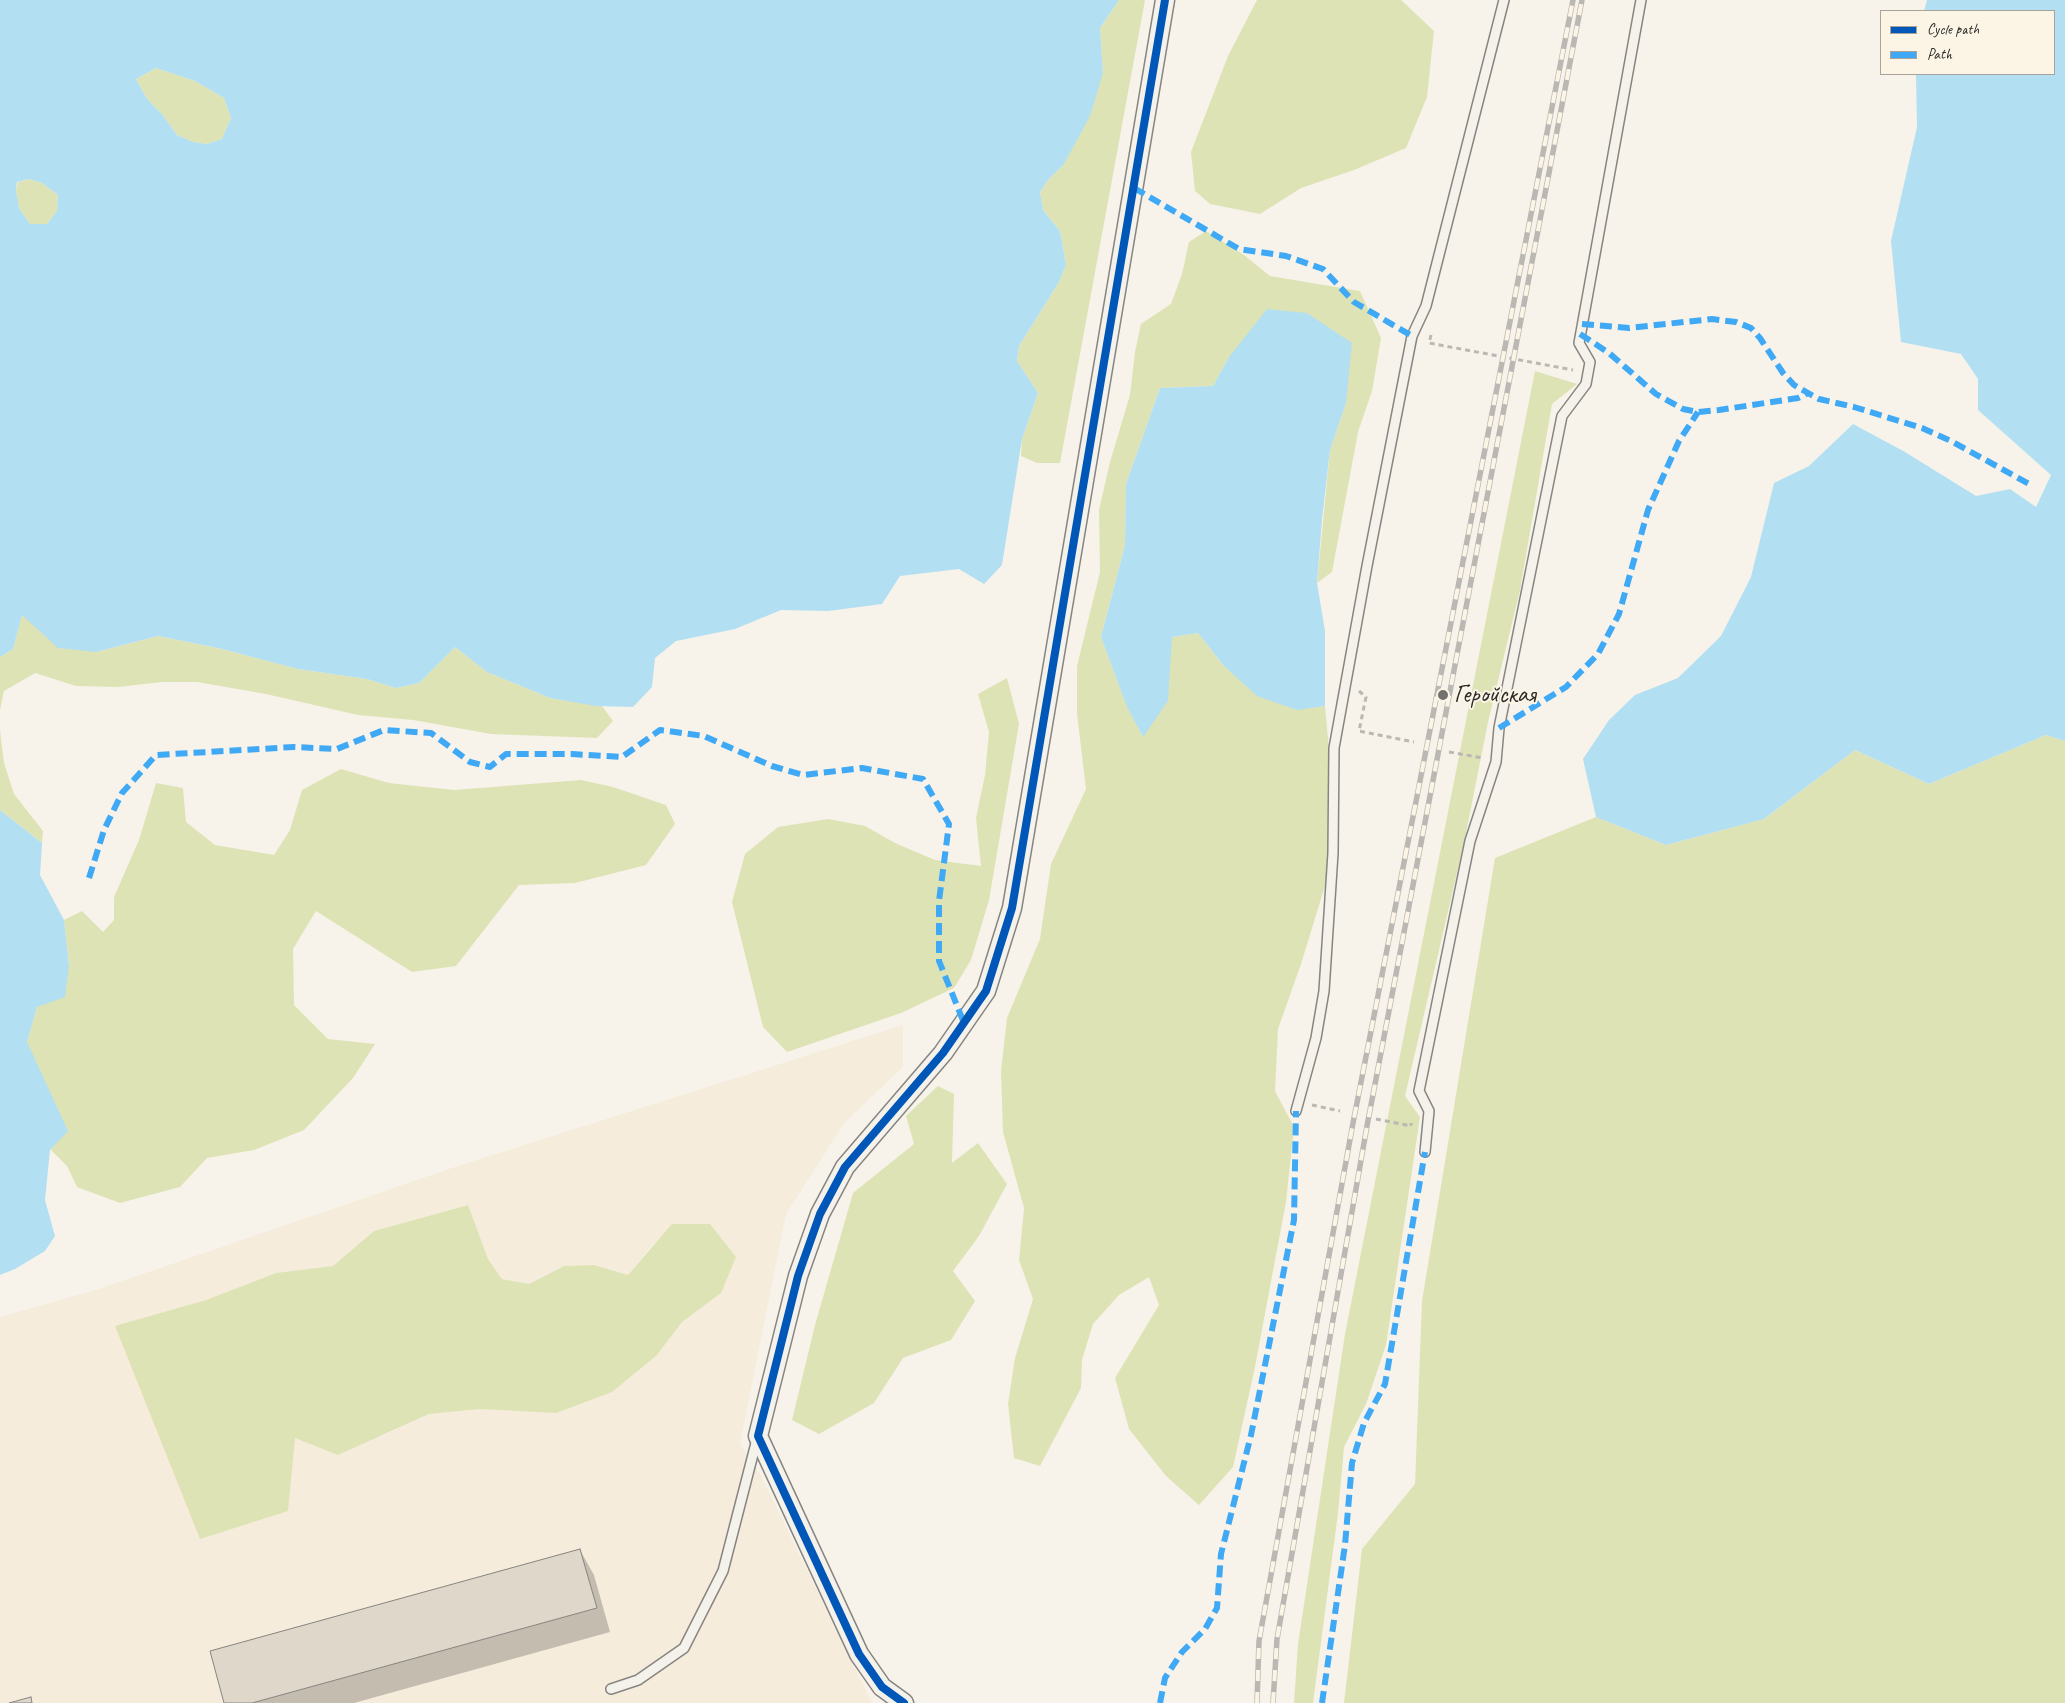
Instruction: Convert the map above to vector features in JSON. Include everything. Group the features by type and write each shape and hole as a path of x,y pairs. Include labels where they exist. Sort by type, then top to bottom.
{"street":[{"path":"904,1703 882,1687 859,1654 758,1436 798,1276 820,1214 845,1167 943,1053 986,991 1012,908 1165,0"}],"lane":[{"path":"1296,1111 1316,1038 1324,991 1333,853 1334,748 1367,566 1412,336 1426,306 1504,0"},
{"path":"1425,1152 1429,1111 1419,1091 1470,841 1496,762 1499,728 1562,416 1586,384 1590,362 1579,343 1641,0"},
{"path":"611,1689 638,1680 684,1648 723,1571 758,1436"}],"path":[{"path":"1431,334 1429,343 1573,372 1579,343"},
{"path":"1366,697 1359,731 1414,742"},
{"path":"1449,752 1483,758 1484,750"},
{"path":"1314,1095 1312,1105 1340,1110"},
{"path":"1376,1119 1410,1126 1412,1119"}],"shaded area":[{"path":"903,1025 903,1067 845,1122 786,1214 740,1444 760,1474 872,1703 0,1703 0,1317 99,1289 455,1167","holes":["467,1205 488,1259 502,1279 529,1284 564,1266 594,1265 628,1275 654,1243 721,1293 682,1322 657,1355 480,1409 429,1414 380,1437 295,1438 115,1327 206,1300 276,1273 333,1266 374,1231"]}],"green space":[{"path":"1119,0 1145,0 1060,463 1037,463 1021,456 1022,439 1038,393 1017,361 1019,346 1059,282 1066,265 1060,231 1043,210 1040,192 1048,180 1064,164 1103,73 1100,28"},
{"path":"1257,0 1401,0 1434,31 1427,97 1406,148 1354,170 1301,188 1260,214 1210,204 1195,191 1191,152 1228,56"},
{"path":"156,68 195,81 224,98 231,118 222,139 207,144 193,142 177,135 162,114 147,99 136,79"},
{"path":"29,179 42,183 58,195 57,211 47,224 30,224 19,208 16,190 18,182"},
{"path":"1206,231 1244,255 1270,276 1360,291 1381,338 1372,391 1358,432 1332,572 1317,583 1330,450 1346,403 1229,357 1213,386 1160,388 1126,484 1125,545 1101,637 1127,706 1143,737 1172,637 1198,633 1223,665 1297,709 1325,706 1333,793 1328,876 1301,964 1278,1029 1275,1091 1294,1127 1286,1202 1255,1367 1233,1467 1199,1505 1166,1476 1129,1429 1115,1378 1159,1305 1149,1277 1119,1295 1093,1324 1082,1360 1081,1388 1040,1466 1014,1458 1008,1404 1015,1358 1033,1299 1019,1260 1024,1208 1003,1132 1001,1071 1007,1018 1040,939 1051,864 1086,789 1077,714 1077,666 1100,572 1099,510 1110,462 1130,395 1135,352 1141,324 1171,304 1182,274 1189,242"},
{"path":"1535,371 1577,384 1552,404 1520,590 1488,722 1464,843 1405,1096 1420,1117 1386,1345 1366,1404 1344,1447 1338,1513 1313,1703 1294,1703 1298,1644 1345,1334"},
{"path":"22,614 96,652 158,636 218,648 298,669 367,679 396,688 419,683 455,647 487,672 550,698 602,706 613,721 597,738 491,734 413,720 358,715 266,694 197,682 162,682 118,687 76,686 35,673 4,691 0,710 0,657 13,649"},
{"path":"1007,678 1019,724 989,900 971,960 954,988 901,1013 787,1052 763,1027 732,902 745,854 778,827 828,819 865,826 895,843 935,860 981,866 976,818 985,775 989,732 978,694"},
{"path":"0,730 4,763 14,794 43,831 42,843 0,810"},
{"path":"2046,735 2065,741 2065,1703 1344,1703 1362,1549 1415,1484 1422,1301 1495,858 1596,817 1666,845 1764,819 1855,750 1929,784"},
{"path":"341,769 389,783 454,790 581,780 613,787 666,805 675,824 646,865 575,883 519,885 456,966 412,972 316,911 293,949 294,1005 328,1039 375,1044 353,1078 304,1130 254,1150 207,1158 180,1187 120,1203 77,1187 67,1166 51,1150 27,1042 37,1007 69,966 64,920 82,911 103,932 114,920 114,897 139,840 156,783 183,788 186,822 215,845 274,855 290,830 302,790"},
{"path":"938,1086 954,1094 952,1163 978,1143 1007,1184 979,1236 953,1271 975,1301 951,1340 903,1358 874,1403 819,1434 792,1420 815,1325 853,1193 914,1144 906,1116"},
{"path":"468,1205 488,1259 502,1279 529,1284 564,1266 594,1265 628,1275 672,1224 710,1224 736,1257 721,1293 682,1322 657,1355 612,1392 556,1413 480,1409 429,1414 338,1455 295,1438 288,1511 200,1539 115,1326 206,1300 276,1273 333,1266 374,1231"}],"water":[{"path":"0,0 1119,0 1100,28 1103,73 1090,116 1064,164 1048,180 1040,192 1043,210 1060,231 1066,265 1059,282 1019,346 1017,361 1038,393 1022,439 1002,565 984,584 959,569 900,576 882,604 828,611 781,610 735,629 676,641 655,658 652,687 633,707 596,706 550,698 487,672 455,647 419,683 396,688 367,679 298,669 218,648 158,636 96,652 58,648 22,615 13,649 0,657","holes":["156,68 195,81 224,98 231,118 222,139 207,144 193,142 177,135 162,114 147,99 136,79","29,179 42,183 58,195 57,211 47,224 30,224 19,208 16,190 17,182"]},
{"path":"1927,0 2065,0 2065,741 2046,735 1929,784 1855,750 1764,819 1666,845 1596,817 1583,759 1609,720 1635,695 1678,678 1721,636 1751,577 1774,483 1809,466 1853,424 1905,452 1976,496 2010,489 2036,507 2051,475 1978,410 1978,379 1961,354 1901,342 1891,241 1917,127 1916,75 2055,75 2055,10 1924,10"},
{"path":"1267,309 1307,313 1352,343 1346,403 1330,450 1317,583 1325,631 1325,706 1297,710 1257,696 1223,665 1198,633 1172,637 1168,701 1143,737 1127,707 1101,637 1125,545 1126,484 1160,388 1213,386 1229,357"},
{"path":"0,810 42,843 40,875 64,920 69,966 65,997 37,1007 27,1042 68,1131 50,1150 45,1200 55,1236 45,1251 15,1269 0,1275"}],"building":[{"path":"580,1549 597,1608 252,1703 224,1703 210,1651"},
{"path":"31,1697 32,1703 9,1703"}],"railway":[{"path":"1257,1703 1259,1641 1353,1123 1573,0"},
{"path":"1273,1703 1277,1639 1367,1126 1582,0"}],"marked path":[{"path":"1134,188 1239,249 1286,256 1323,269 1354,302 1412,336"},
{"path":"1582,324 1629,328 1712,319 1736,322 1751,328 1760,338 1783,373 1794,385 1808,393 1819,399 1854,407 1922,428 1951,441 2031,485"},
{"path":"1580,334 1609,353 1656,394 1683,409 1698,412 1719,410 1798,398 1808,393"},
{"path":"1499,728 1566,687 1598,654 1619,614 1648,510 1679,441 1698,412"},
{"path":"89,878 104,830 122,793 156,755 294,747 337,749 384,730 431,733 470,762 490,767 506,754 572,754 622,757 660,730 704,736 772,766 803,775 862,768 923,779 949,824 939,901 939,961 964,1023"},
{"path":"1160,1703 1165,1678 1182,1652 1205,1629 1217,1608 1221,1554 1251,1435 1294,1220 1296,1111"},
{"path":"1322,1703 1345,1545 1352,1463 1364,1423 1385,1384 1425,1152"}],"cycle path":[{"path":"904,1703 882,1687 859,1654 758,1436 798,1276 820,1214 845,1167 943,1053 986,991 1012,908 1165,0"}],"place":[{"name":"Геройская","path":"1443,695"}]}
